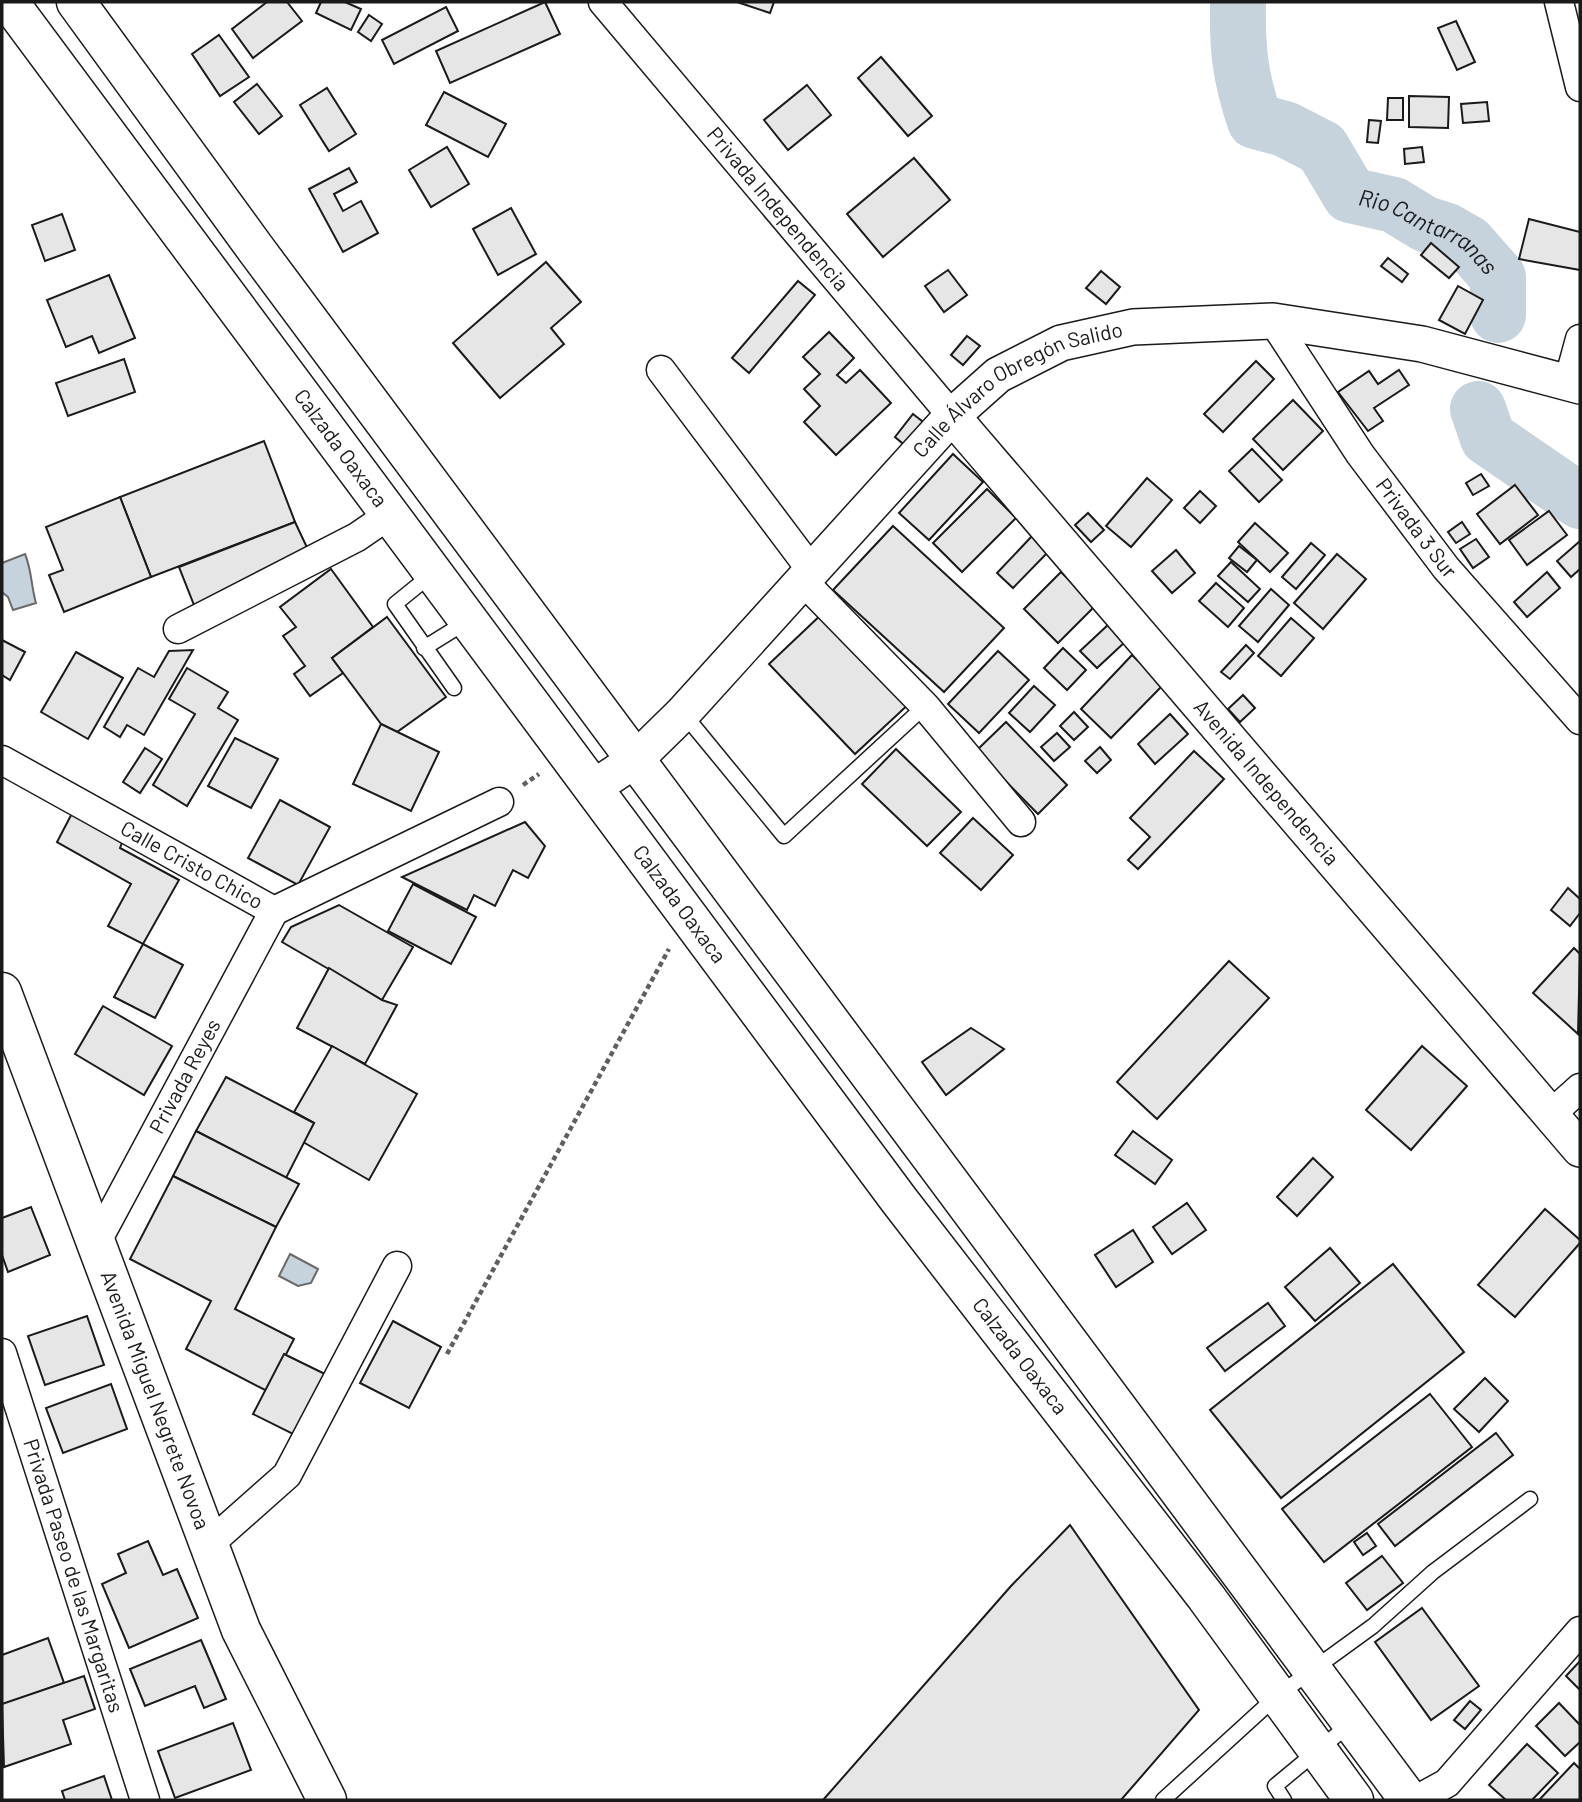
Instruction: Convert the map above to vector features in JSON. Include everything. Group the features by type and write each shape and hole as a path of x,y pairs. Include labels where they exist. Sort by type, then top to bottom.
{"main road":[{"name":"Calzada Oaxaca","path":"9,2 392,513 899,1200 1278,1695 1354,1800"},
{"path":"76,2 635,760 1409,1800"},
{"path":"362,474 402,445"},
{"name":"Avenida Miguel Negrete Novoa","path":"2,992 241,1630 327,1800"}],"street":[{"path":"1559,2 1580,87"},
{"name":"Privada Independencia","path":"614,6 952,416"},
{"name":"Calle Álvaro Obregón Salido","path":"593,788 635,760 683,713 952,416 998,375 1061,343 1133,327 1273,321 1422,344 1574,385"},
{"name":"Privada 3 Sur","path":"1273,321 1360,454 1446,568 1580,720"},
{"path":"1574,385 1580,339"},
{"path":"661,370 808,576 925,706 1021,822"},
{"name":"Avenida Independencia","path":"952,416 1580,1149"},
{"path":"178,629 357,537 392,513"},
{"name":"Calle Cristo Chico","path":"2,760 274,911 499,802"},
{"name":"Privada Reyes","path":"96,1243 274,911"},
{"path":"1551,1114 1580,1088"},
{"path":"208,1545 287,1475 397,1266"},
{"name":"Privada Paseo de las Margaritas","path":"2,1353 145,1800"},
{"path":"1416,1800 1447,1783 1580,1631"}],"lane":[{"path":"435,572 396,604 454,688"},
{"path":"424,648 470,620"},
{"path":"683,713 784,836 925,706"},
{"path":"1163,1800 1312,1667 1373,1626 1433,1572 1530,1499"},
{"path":"1284,1800 1275,1786 1317,1748 1352,1722"}],"path":[{"path":"499,802 568,753"},
{"path":"447,1354 688,916"}],"shaded area":[{"path":"25,554 36,603 13,610 8,597 2,592 2,563"},
{"path":"290,1254 318,1269 311,1283 298,1286 279,1276"}],"building":[{"path":"267,2 287,2 302,21 253,58 232,29"},
{"path":"321,2 345,2 361,9 351,30 316,13"},
{"path":"545,2 560,34 450,83 436,51"},
{"path":"737,2 774,2 770,13"},
{"path":"446,7 458,31 394,64 382,40"},
{"path":"369,15 382,24 371,41 358,32"},
{"path":"1456,21 1475,62 1457,70 1438,28"},
{"path":"219,35 249,77 220,96 192,54"},
{"path":"881,57 932,116 908,136 858,78"},
{"path":"257,84 282,116 259,134 234,102"},
{"path":"807,85 831,115 788,150 764,120"},
{"path":"327,88 356,134 329,151 300,105"},
{"path":"444,92 506,124 488,157 426,125"},
{"path":"1409,96 1449,97 1448,128 1409,127"},
{"path":"1388,98 1403,98 1403,120 1387,120"},
{"path":"1487,102 1489,121 1463,123 1461,104"},
{"path":"1369,120 1381,121 1378,143 1367,142"},
{"path":"447,147 469,184 431,207 409,170"},
{"path":"1422,147 1424,162 1405,164 1404,149"},
{"path":"914,158 950,200 883,257 847,214"},
{"path":"349,168 357,182 334,194 343,211 361,201 378,233 343,252 309,189"},
{"path":"511,208 536,254 498,275 473,229"},
{"path":"62,214 75,250 45,261 32,225"},
{"path":"1529,219 1580,232 1580,270 1519,259"},
{"path":"1431,243 1459,267 1449,278 1421,255"},
{"path":"1388,258 1408,274 1402,282 1381,266"},
{"path":"546,262 581,302 551,328 564,344 500,398 453,343"},
{"path":"948,270 967,295 944,312 925,286"},
{"path":"1101,271 1120,287 1106,304 1086,288"},
{"path":"109,275 135,338 99,353 92,336 66,347 47,300"},
{"path":"798,281 815,295 749,373 732,358"},
{"path":"1458,286 1483,300 1465,334 1439,320"},
{"path":"829,332 854,358 837,375 846,383 860,370 891,403 836,455 804,422 820,406 804,389 820,374 803,357"},
{"path":"967,336 980,346 963,365 951,355"},
{"path":"124,359 135,392 68,416 56,383"},
{"path":"1256,361 1274,379 1223,432 1204,414"},
{"path":"1399,370 1409,385 1374,408 1383,421 1368,431 1338,392 1369,371 1378,384"},
{"path":"1293,400 1323,431 1283,470 1253,439"},
{"path":"913,414 927,425 908,448 895,437"},
{"path":"264,441 295,522 151,577 120,497"},
{"path":"1252,449 1282,480 1259,502 1229,471"},
{"path":"953,454 983,482 929,540 899,513"},
{"path":"1481,474 1489,486 1473,495 1466,483"},
{"path":"1147,478 1172,500 1131,547 1106,526"},
{"path":"1515,485 1538,515 1500,544 1477,514"},
{"path":"987,489 1016,518 962,572 933,543"},
{"path":"1200,491 1216,506 1200,523 1184,508"},
{"path":"120,497 151,577 64,612 49,575 63,570 46,527"},
{"path":"1549,511 1567,535 1527,565 1509,540"},
{"path":"1088,513 1104,530 1091,542 1075,525"},
{"path":"295,522 311,556 194,605 179,567"},
{"path":"1462,522 1470,534 1456,543 1448,532"},
{"path":"1255,523 1288,553 1270,572 1238,542"},
{"path":"893,526 1004,628 944,692 833,590"},
{"path":"1033,535 1050,550 1013,588 997,573"},
{"path":"1476,539 1489,557 1473,568 1460,549"},
{"path":"1580,541 1580,569 1571,577 1557,561"},
{"path":"1311,543 1325,555 1296,589 1282,577"},
{"path":"1239,546 1257,560 1247,572 1229,558"},
{"path":"1176,550 1195,573 1172,593 1152,571"},
{"path":"1337,554 1366,579 1323,629 1294,603"},
{"path":"1231,562 1260,589 1248,602 1218,576"},
{"path":"331,569 373,627 332,658 343,673 310,696 294,674 305,666 283,636 296,627 280,607"},
{"path":"1061,572 1095,606 1058,643 1024,609"},
{"path":"1547,572 1560,588 1527,617 1514,602"},
{"path":"1216,583 1244,608 1228,627 1199,601"},
{"path":"1271,589 1289,605 1258,642 1239,626"},
{"path":"825,611 912,701 855,754 769,664"},
{"path":"387,617 446,697 397,732 381,724 332,658"},
{"path":"1291,618 1314,638 1281,676 1258,656"},
{"path":"1109,624 1126,641 1097,668 1080,651"},
{"path":"2,640 25,652 10,680 2,675"},
{"path":"1246,645 1254,653 1230,679 1221,672"},
{"path":"1063,648 1086,670 1067,690 1044,668"},
{"path":"193,650 144,735 127,725 120,737 104,727 138,668 154,677 169,651"},
{"path":"998,651 1029,680 979,733 948,704"},
{"path":"76,652 123,678 88,739 41,712"},
{"path":"1132,655 1163,685 1111,738 1081,709"},
{"path":"187,668 228,692 218,708 238,720 187,806 153,785 195,714 169,699"},
{"path":"1034,686 1055,705 1030,732 1009,713"},
{"path":"1243,695 1255,708 1240,722 1228,709"},
{"path":"1074,712 1088,727 1074,740 1060,726"},
{"path":"1170,714 1188,734 1155,764 1138,744"},
{"path":"1006,722 1067,785 1038,814 976,751"},
{"path":"381,724 439,752 411,811 353,784"},
{"path":"1057,733 1070,747 1054,761 1041,747"},
{"path":"235,738 278,759 251,808 208,786"},
{"path":"1100,747 1111,760 1097,773 1085,761"},
{"path":"145,748 162,759 140,793 123,782"},
{"path":"896,749 961,812 927,846 862,784"},
{"path":"1194,751 1224,779 1138,869 1128,860 1150,837 1130,818"},
{"path":"280,800 330,827 298,885 248,858"},
{"path":"78,802 127,830 120,848 179,880 143,944 108,926 131,884 57,842"},
{"path":"973,818 1013,855 981,890 940,853"},
{"path":"525,822 545,846 528,878 513,870 495,906 474,895 467,910 402,877"},
{"path":"413,884 476,917 451,964 388,931"},
{"path":"1568,888 1580,899 1580,913 1570,926 1551,910"},
{"path":"339,905 413,947 382,1000 282,942 291,927"},
{"path":"143,944 183,965 155,1018 114,997"},
{"path":"1574,948 1580,954 1578,1034 1533,993"},
{"path":"1229,961 1269,998 1157,1119 1117,1082"},
{"path":"329,968 382,1000 397,1005 365,1064 297,1028"},
{"path":"103,1006 172,1046 144,1095 75,1054"},
{"path":"971,1028 1004,1049 946,1095 922,1062"},
{"path":"332,1046 417,1094 369,1180 303,1142 314,1123 294,1112"},
{"path":"1422,1046 1467,1086 1411,1150 1366,1110"},
{"path":"226,1077 314,1123 286,1178 196,1131"},
{"path":"196,1131 299,1184 276,1227 173,1176"},
{"path":"1133,1131 1172,1160 1155,1184 1115,1155"},
{"path":"1313,1158 1333,1177 1297,1216 1277,1197"},
{"path":"173,1176 276,1227 235,1309 294,1339 267,1391 186,1349 211,1301 130,1259"},
{"path":"1187,1203 1206,1230 1172,1254 1153,1227"},
{"path":"31,1207 50,1255 8,1272 2,1255 2,1218"},
{"path":"1545,1209 1580,1240 1580,1243 1515,1317 1478,1285"},
{"path":"1133,1230 1153,1262 1116,1287 1095,1255"},
{"path":"1330,1248 1360,1283 1315,1321 1285,1287"},
{"path":"1393,1264 1464,1352 1281,1498 1210,1410"},
{"path":"1268,1303 1285,1326 1225,1371 1207,1348"},
{"path":"87,1316 104,1365 45,1385 28,1336"},
{"path":"393,1321 441,1347 409,1408 360,1383"},
{"path":"284,1354 329,1376 297,1436 253,1414"},
{"path":"1485,1378 1508,1401 1479,1432 1454,1409"},
{"path":"111,1384 127,1429 63,1453 46,1408"},
{"path":"1430,1394 1472,1447 1324,1562 1282,1509"},
{"path":"1496,1433 1513,1455 1395,1546 1378,1524"},
{"path":"1070,1525 1199,1710 1121,1800 823,1800 1011,1586"},
{"path":"1367,1533 1376,1546 1363,1555 1354,1542"},
{"path":"148,1541 163,1575 177,1569 198,1618 129,1648 102,1584 126,1573 118,1554"},
{"path":"1382,1556 1403,1583 1367,1610 1346,1583"},
{"path":"1422,1608 1479,1686 1431,1720 1375,1642"},
{"path":"48,1638 64,1683 2,1705 2,1655"},
{"path":"201,1640 226,1699 204,1708 195,1686 145,1706 130,1669"},
{"path":"1580,1661 1580,1690 1566,1676"},
{"path":"84,1676 95,1709 63,1720 71,1744 4,1767 2,1704"},
{"path":"1470,1701 1481,1710 1465,1729 1454,1720"},
{"path":"1559,1703 1580,1725 1580,1742 1565,1756 1536,1726"},
{"path":"233,1723 251,1770 175,1798 158,1751"},
{"path":"1527,1744 1558,1773 1532,1800 1506,1800 1489,1785"},
{"path":"1574,1763 1580,1769 1580,1800 1539,1800"},
{"path":"104,1776 112,1800 65,1800 62,1791"}],"waterway":[{"name":"Rio Cantarranas","path":"1238,2 1240,62 1255,121 1285,129 1322,148 1350,195 1394,205 1425,224 1447,231 1468,243 1498,277 1498,315"},
{"name":"Rio Cantarranas","path":"1478,409 1488,438 1580,501"}]}
